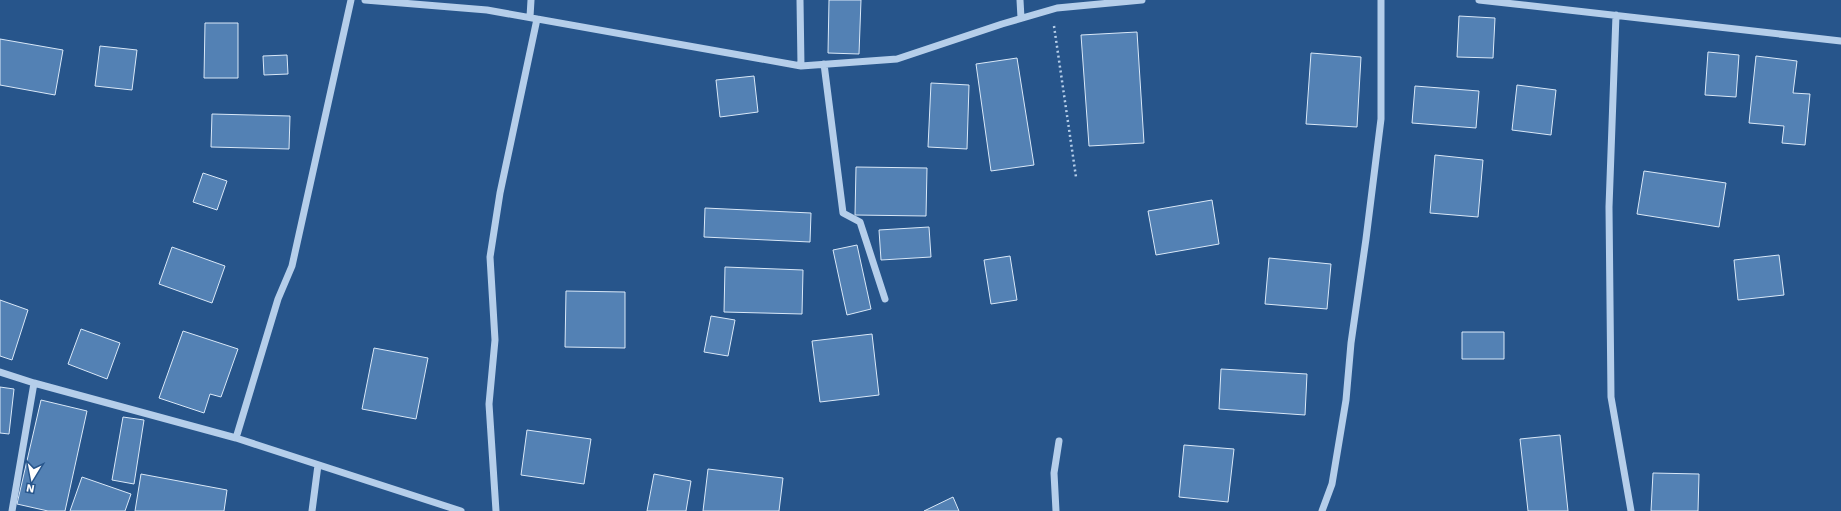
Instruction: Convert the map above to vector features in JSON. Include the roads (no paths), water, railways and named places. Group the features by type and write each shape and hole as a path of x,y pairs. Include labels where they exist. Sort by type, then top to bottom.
{"street":[{"path":"236,438 278,299 292,266 351,0"},
{"path":"365,0 487,10 801,66 897,59 1021,18 1051,10 1142,0"},
{"path":"496,511 489,404 495,340 490,257 500,193 534,18 531,0"},
{"path":"800,0 801,66"},
{"path":"1020,0 1021,18"},
{"path":"1322,511 1332,484 1346,400 1351,343 1381,119 1381,0"},
{"path":"1479,0 1841,41"},
{"path":"1616,15 1610,207 1611,397 1631,511"},
{"path":"824,64 843,213 860,222 885,299"},
{"path":"0,372 34,383 236,438 461,511"},
{"path":"12,511 34,383"},
{"path":"1056,511 1054,473 1059,441"},
{"path":"312,511 318,465"}]}
